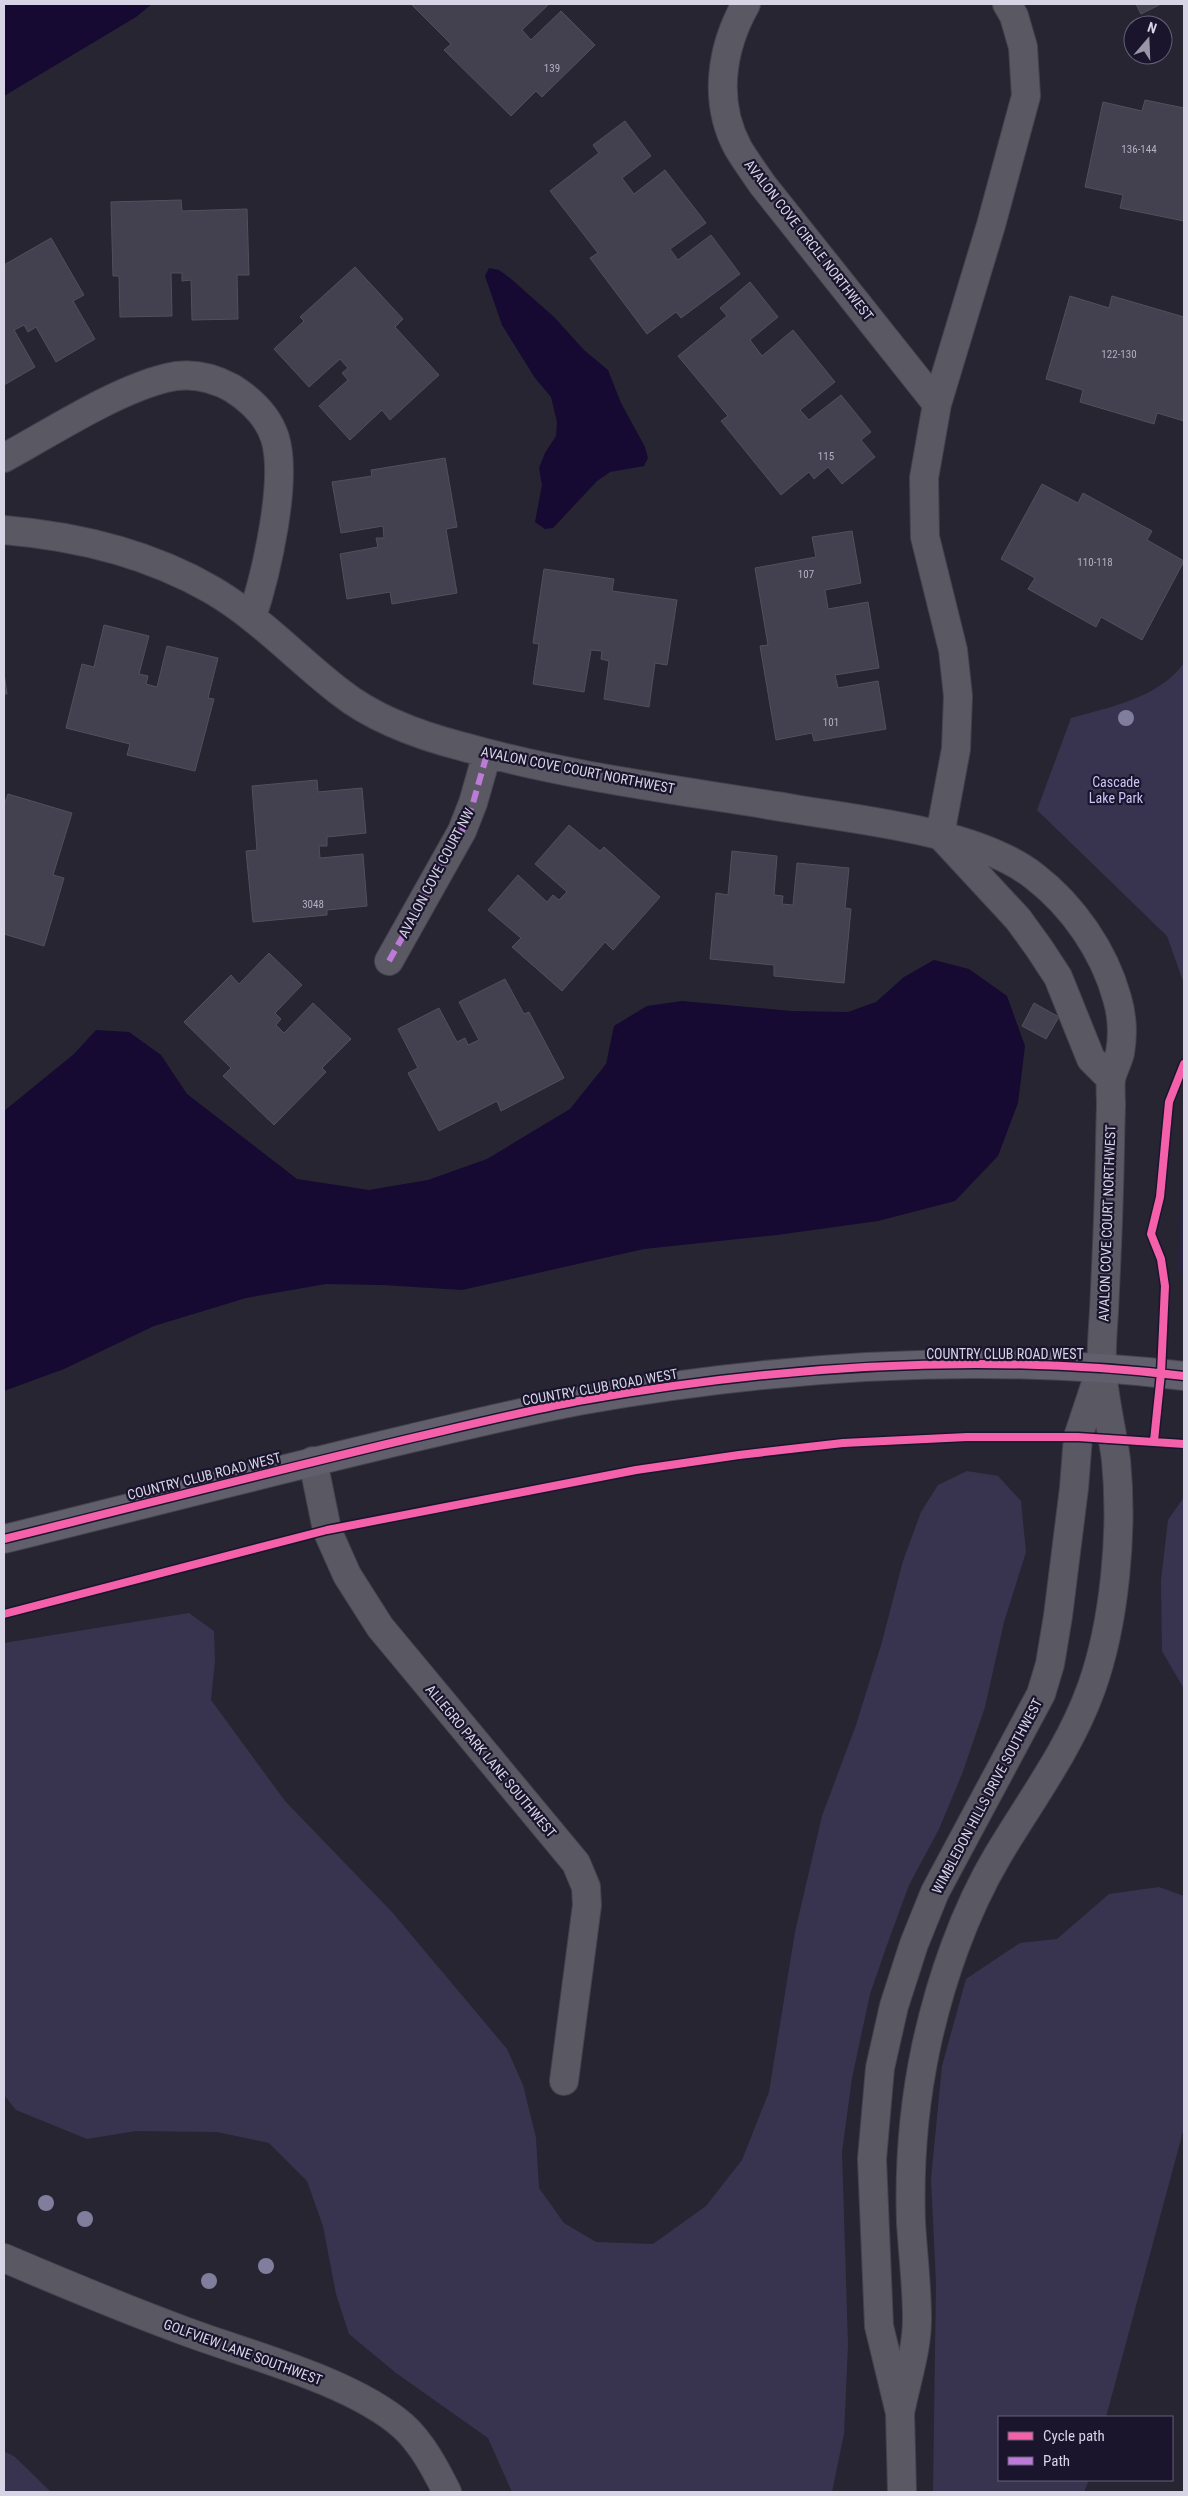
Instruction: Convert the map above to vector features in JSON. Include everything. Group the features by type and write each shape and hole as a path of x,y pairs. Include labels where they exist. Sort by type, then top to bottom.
{"main road":[{"name":"COUNTRY CLUB ROAD WEST","path":"4,1539 313,1461 576,1402 731,1380 886,1366 998,1365 1102,1367 1184,1376"}],"street":[{"name":"AVALON COVE CIRCLE NORTHWEST","path":"746,4 726,48 722,76 724,111 738,147 762,184 937,404"},
{"path":"1007,4 1014,16 1023,46 1026,96 991,225 937,404 924,478 923,510 925,537 931,568 953,650 958,696 956,749 940,835 1018,919 1039,948 1058,977 1091,1058 1111,1079"},
{"path":"4,458 114,398 144,384 169,377 195,375 220,382 247,397 266,419 275,439 278,461 278,492 269,554 252,617"},
{"name":"AVALON COVE COURT NORTHWEST","path":"4,530 36,533 74,540 120,551 164,566 211,590 252,617 346,697 379,716 410,729 487,754 570,771 940,835 1003,857 1027,870 1052,890 1076,917 1100,956 1117,998 1121,1022 1121,1050 1111,1079 1110,1179 1102,1367"},
{"name":"AVALON COVE COURT NW","path":"389,961 462,831 474,803 487,754"},
{"name":"WIMBLEDON HILLS DRIVE SOUTHWEST","path":"902,2492 900,2413 879,2326 872,2159 880,2068 894,2006 914,1944 935,1892 1041,1694 1050,1664 1058,1616 1074,1488 1078,1437 1102,1367"},
{"name":"WIMBLEDON HILLS DRIVE SOUTHWEST","path":"900,2413 917,2326 911,2215 912,2156 917,2103 926,2044 943,1984 967,1918 995,1859 1033,1802 1074,1731 1092,1687 1105,1642 1113,1597 1117,1534 1117,1484 1116,1464 1102,1367"},
{"name":"ALLEGRO PARK LANE SOUTHWEST","path":"313,1461 327,1530 347,1575 380,1627 576,1863 586,1886 587,1904 564,2081"},
{"name":"GOLFVIEW LANE SOUTHWEST","path":"4,2258 129,2311 322,2380 366,2400 404,2427 434,2466 447,2492"}],"shaded area":[{"path":"4,4 152,4 136,17 4,96"},
{"path":"489,268 499,270 510,278 554,317 584,350 608,370 621,403 645,447 648,458 644,466 610,472 597,481 553,528 545,529 535,522 542,485 539,468 545,453 556,436 557,422 551,397 535,378 502,325 485,276"},
{"path":"934,960 969,969 1007,996 1025,1046 1018,1103 998,1156 955,1201 878,1221 777,1235 644,1249 462,1290 326,1284 246,1298 154,1326 64,1369 4,1391 4,1111 74,1054 96,1030 129,1032 161,1055 187,1094 297,1179 369,1190 428,1180 487,1159 570,1109 606,1064 614,1026 647,1006 682,1001 791,1011 848,1012 876,1002 904,977"},
{"path":"1184,1170 1184,1273 1177,1272"}],"green space":[{"name":"Cascade Lake Park","path":"1184,663 1184,984 1167,936 1037,810 1071,718 1133,700 1148,693 1174,675"},
{"path":"967,1471 998,1476 1021,1501 1026,1552 1004,1622 985,1707 962,1774 939,1829 909,1885 887,1945 870,1994 852,2078 842,2152 848,2345 844,2434 832,2492 512,2492 488,2438 396,2373 349,2334 336,2294 323,2226 307,2181 269,2143 217,2132 136,2131 87,2139 16,2110 4,2095 4,1643 189,1613 214,1631 215,1661 211,1700 285,1801 392,1912 507,2049 523,2085 536,2138 539,2188 564,2223 596,2242 653,2244 706,2206 742,2160 769,2092 795,1932 822,1816 856,1725 882,1642 903,1561 921,1512 938,1485"},
{"path":"1184,1497 1184,1689 1162,1651 1161,1580 1168,1520"},
{"path":"1159,1887 1184,1896 1184,2128 1106,2416 998,2416 998,2481 1089,2481 1084,2492 933,2492 936,2282 931,2179 942,2066 966,1979 1020,1943 1057,1939 1109,1894"},
{"path":"4,2451 15,2457 51,2492 4,2492"}],"building":[{"path":"411,4 549,4 522,30 531,40 561,11 595,45 542,97 536,91 511,116 444,50 451,44"},
{"path":"1136,4 1161,4 1141,14"},
{"path":"1145,100 1184,108 1184,221 1120,208 1123,195 1085,187 1103,102 1142,111"},
{"path":"625,121 651,156 622,178 634,194 665,170 706,223 670,249 678,260 711,235 740,274 681,318 676,312 647,334 590,258 598,253 550,191 599,153 593,145"},
{"path":"181,200 182,211 247,209 249,275 237,275 238,319 192,320 191,280 182,281 182,273 171,273 172,316 120,317 119,276 113,276 111,202"},
{"path":"51,238 84,295 73,301 95,339 56,362 36,327 28,332 24,325 14,330 35,367 4,385 4,265"},
{"path":"355,267 403,319 395,327 439,375 390,420 382,410 350,440 319,406 348,380 342,373 348,368 340,359 309,387 274,349 304,321 300,317"},
{"path":"750,282 778,317 750,340 762,356 793,330 835,382 800,410 809,420 841,395 871,432 861,440 875,457 842,484 828,467 814,479 809,472 781,495 721,421 728,416 678,356 727,316 720,308"},
{"path":"1070,296 1109,308 1112,296 1184,317 1184,421 1157,413 1154,424 1080,402 1083,390 1046,379"},
{"path":"445,458 457,527 446,529 457,593 392,604 390,592 347,599 340,554 378,547 376,538 384,538 383,526 341,533 332,482 372,476 371,470"},
{"path":"1042,484 1078,503 1083,493 1152,531 1147,540 1184,561 1142,640 1101,617 1096,627 1028,589 1035,578 1001,559"},
{"path":"852,531 861,583 825,590 828,609 868,602 879,668 835,675 838,688 878,681 886,729 814,741 812,733 776,740 760,646 768,645 755,568 816,557 812,537"},
{"path":"544,569 614,579 612,591 677,600 667,665 655,663 649,707 604,699 609,661 601,659 602,651 591,650 584,692 533,684 539,644 533,643"},
{"path":"104,625 149,636 139,674 148,676 146,684 157,687 167,646 218,658 208,698 214,699 195,771 127,755 130,744 66,728 82,664 94,667"},
{"path":"4,673 7,694 4,694"},
{"path":"317,780 318,792 362,788 366,833 327,837 327,846 319,846 320,858 363,854 367,906 327,910 327,915 253,922 246,851 257,850 252,786"},
{"path":"8,794 72,813 53,875 64,878 44,946 4,934 4,805"},
{"path":"569,825 600,851 604,847 660,897 613,950 605,942 562,991 512,947 521,938 488,910 518,875 547,902 553,895 559,900 567,892 535,864"},
{"path":"732,851 777,856 774,895 783,896 782,904 793,905 797,863 849,868 845,908 851,909 844,983 774,976 774,965 710,959 716,893 728,895"},
{"path":"269,953 302,985 275,1013 281,1019 276,1025 284,1033 313,1003 351,1039 322,1068 326,1072 274,1125 223,1076 231,1068 184,1022 231,975 239,984"},
{"path":"505,979 524,1014 529,1012 564,1078 501,1111 497,1101 439,1131 408,1073 418,1068 398,1029 439,1008 457,1042 465,1038 468,1045 479,1040 459,1002"},
{"path":"1034,1003 1059,1017 1046,1039 1022,1026"}],"marked path":[{"path":"389,961 462,831 473,803 487,754"}],"cycle path":[{"path":"1154,1441 1161,1373 1165,1286 1161,1259 1151,1234 1160,1197 1169,1102 1184,1064"},
{"path":"4,1539 471,1424 578,1401 653,1389 804,1371 880,1366 957,1364 1109,1369 1184,1376"},
{"path":"4,1614 327,1530 636,1470 739,1455 843,1443 967,1437 1078,1437 1184,1444"}]}
